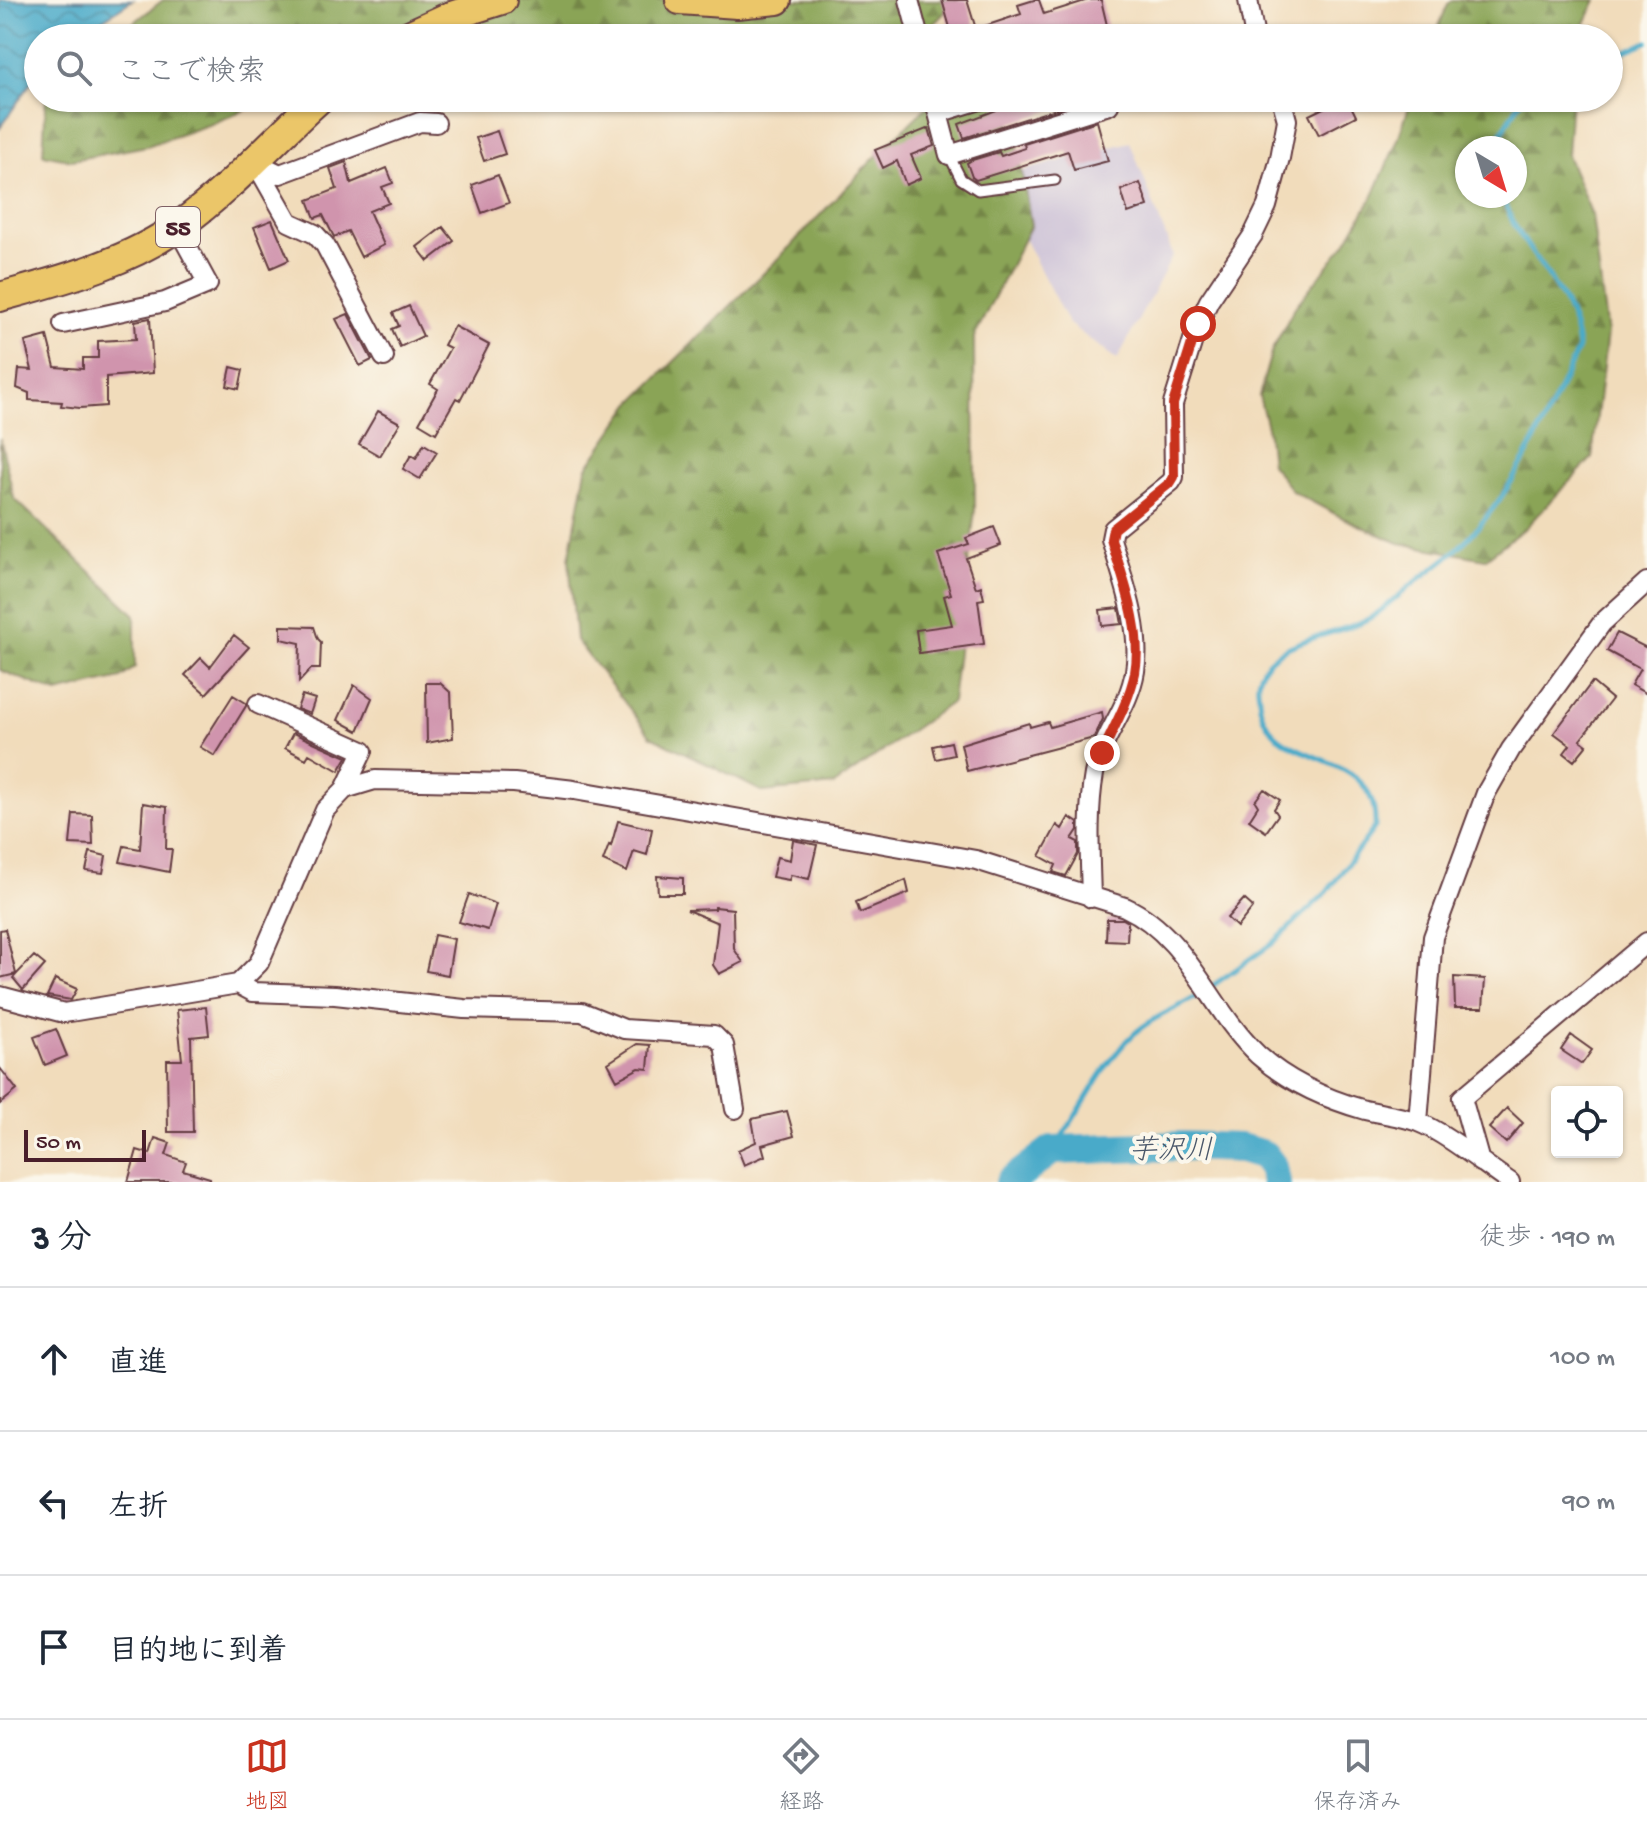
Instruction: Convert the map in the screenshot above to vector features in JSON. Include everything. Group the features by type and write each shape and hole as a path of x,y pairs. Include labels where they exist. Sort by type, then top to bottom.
{"main road":[{"path":"433,24 502,0"},
{"path":"680,0 737,4 777,0"},
{"name":"55","path":"0,297 71,277 123,256 177,227 210,203 306,112"}],"street":[{"path":"909,0 915,24"},
{"path":"1248,0 1252,24"},
{"path":"938,112 949,155 1087,112"},
{"path":"1091,898 1089,852 1094,774 1135,671 1135,632 1111,539 1113,529 1174,477 1173,404 1198,324 1209,301 1253,235 1267,206 1280,158 1287,120 1285,112"},
{"path":"255,162 280,174 420,122 436,123"},
{"path":"255,162 289,222 315,234 330,252 384,357"},
{"path":"63,324 165,302 208,284 177,227"},
{"path":"1418,1122 1433,937 1486,793 1511,749 1602,623 1647,582"},
{"path":"0,996 64,1013 238,984 259,963 325,810 345,789 363,751 258,704"},
{"path":"345,789 375,780 514,783 574,790 976,860 1138,913 1162,933 1196,973 1257,1054 1295,1083 1345,1104 1418,1122 1510,1182"},
{"path":"1480,1162 1462,1098 1647,942"},
{"path":"238,984 253,992 335,995 464,1009 582,1012 624,1029 714,1035 724,1045 735,1109"}],"lane":[{"path":"949,155 961,179 978,190 1055,180"}],"shaded area":[{"path":"1130,142 1173,255 1117,360 1068,323 1003,198 971,185"}],"green space":[{"path":"163,0 957,0 934,24 132,24"},
{"path":"1452,0 1596,0 1585,24 1440,24"},
{"path":"45,112 240,112 147,146 72,160 43,154"},
{"path":"921,112 1000,112 1015,131 1031,225 974,337 975,510 952,702 834,785 763,792 651,736 576,640 569,559 586,469 631,404 778,259"},
{"path":"1407,112 1570,112 1567,155 1592,215 1607,333 1592,458 1525,528 1485,559 1399,543 1293,492 1271,464 1267,427 1259,396 1272,350 1295,307 1346,243 1372,198"},
{"path":"0,438 14,498 135,615 135,667 121,678 57,693 0,670"}],"water":[{"path":"0,0 132,0 96,24 24,24 24,93 0,128"}],"building":[{"path":"942,0 967,0 974,24 949,24"},
{"path":"1034,0 1039,0 1044,14 1088,0 1101,0 1107,24 991,24 1021,14 1018,5"},
{"path":"991,112 1047,112 964,138 959,124"},
{"path":"1315,112 1354,112 1356,116 1319,135 1309,115"},
{"path":"1097,121 1108,161 1074,170 1068,151 976,180 972,177 967,163 972,160 999,152 1001,156 1025,148 1024,144"},
{"path":"929,128 934,146 911,155 921,178 906,185 897,161 883,168 875,150"},
{"path":"497,131 505,154 484,161 476,138"},
{"path":"346,162 351,183 387,168 393,183 382,187 389,203 369,211 384,245 361,257 348,231 334,237 323,215 315,218 308,200 337,189 330,168"},
{"path":"498,175 509,203 482,213 472,185"},
{"path":"1140,183 1148,206 1128,213 1121,190"},
{"path":"272,220 289,260 271,268 254,227"},
{"path":"443,227 454,241 428,261 417,247"},
{"path":"409,306 423,336 400,347 392,329 399,326 393,313"},
{"path":"348,314 372,360 360,366 336,319"},
{"path":"150,318 153,373 106,377 106,406 80,408 61,406 62,402 29,400 29,393 17,388 19,369 32,370 25,342 47,336 55,367 83,369 83,358 98,358 98,341 136,339 135,321"},
{"path":"454,326 489,345 460,400 456,398 436,433 419,423 438,389 430,384 450,348 444,345"},
{"path":"231,367 243,370 239,389 227,386"},
{"path":"378,411 400,423 380,456 359,444"},
{"path":"424,444 437,452 420,479 403,469 411,455 416,458"},
{"path":"994,527 1001,545 966,558 976,588 981,586 984,599 978,600 984,644 919,653 916,630 952,625 944,596 951,594 938,554 969,544 966,538"},
{"path":"1119,608 1122,624 1102,626 1100,610"},
{"path":"281,626 314,627 321,642 320,669 311,669 299,682 300,643 281,639"},
{"path":"1617,633 1647,648 1647,694 1631,685 1640,669 1607,651"},
{"path":"234,635 249,647 206,694 185,675 201,658 210,667"},
{"path":"1592,682 1612,699 1580,740 1587,745 1574,761 1564,753 1570,745 1554,733"},
{"path":"426,683 440,683 451,693 453,738 427,743"},
{"path":"354,685 372,698 358,731 338,720"},
{"path":"233,695 246,706 215,756 200,747"},
{"path":"302,695 315,699 310,714 297,709"},
{"path":"1102,712 1103,719 1094,738 967,771 961,744 1029,723 1030,727 1048,722 1050,727"},
{"path":"293,733 347,757 339,771 309,754 306,759 285,748"},
{"path":"951,742 954,755 936,759 933,746"},
{"path":"1264,789 1280,800 1274,809 1278,815 1266,832 1249,820 1258,806 1255,801"},
{"path":"143,803 167,807 166,849 172,849 169,872 120,862 124,846 140,849"},
{"path":"73,814 92,815 93,845 70,844"},
{"path":"1069,817 1078,823 1078,830 1072,839 1078,842 1078,854 1066,876 1053,872 1056,865 1040,856 1057,825 1062,829"},
{"path":"618,821 652,829 647,855 634,851 627,872 603,861"},
{"path":"793,840 817,845 809,879 791,875 789,880 772,877 777,857 790,860"},
{"path":"90,852 106,856 103,873 86,871"},
{"path":"657,876 683,878 683,894 658,894"},
{"path":"906,880 909,893 860,913 856,902"},
{"path":"469,894 496,904 488,930 459,922"},
{"path":"1244,899 1253,907 1237,927 1227,918"},
{"path":"733,909 734,949 743,962 719,974 713,965 718,923 687,910"},
{"path":"1107,919 1128,922 1127,941 1106,940"},
{"path":"5,929 16,974 0,978 0,930"},
{"path":"434,935 454,939 448,975 426,971"},
{"path":"34,956 45,965 23,990 13,978"},
{"path":"1454,977 1485,979 1483,1008 1455,1008"},
{"path":"55,979 77,989 71,1000 47,996"},
{"path":"206,1007 209,1035 191,1037 193,1132 168,1132 167,1060 182,1060 177,1010"},
{"path":"56,1029 67,1056 45,1065 34,1037"},
{"path":"1571,1035 1592,1050 1582,1064 1561,1050"},
{"path":"637,1044 650,1045 648,1069 639,1068 617,1080 608,1063"},
{"path":"0,1068 17,1090 0,1104"},
{"path":"1507,1108 1523,1123 1506,1143 1489,1128"},
{"path":"787,1111 794,1136 762,1145 765,1156 744,1165 738,1150 756,1142 752,1119"},
{"path":"155,1138 170,1143 166,1155 186,1162 183,1170 210,1178 210,1182 128,1182 137,1150 150,1154"}],"waterway":[{"path":"1623,52 1647,42"},
{"path":"1500,136 1514,112"},
{"path":"1212,986 1272,944 1327,892 1375,827 1371,800 1360,781 1342,768 1281,739 1266,723 1258,685 1264,667 1289,647 1370,618 1456,550 1495,506 1527,455 1578,348 1570,315 1563,301 1507,208"},
{"path":"1052,1150 1101,1075 1134,1034 1204,992"},
{"name":"芋沢川","path":"1010,1182 1052,1150 1181,1146 1241,1148 1264,1155 1273,1167 1276,1182"}],"route":[{"path":"1102,753 1122,710 1135,671 1135,632 1111,539 1113,529 1174,477 1173,404 1198,324"}]}
